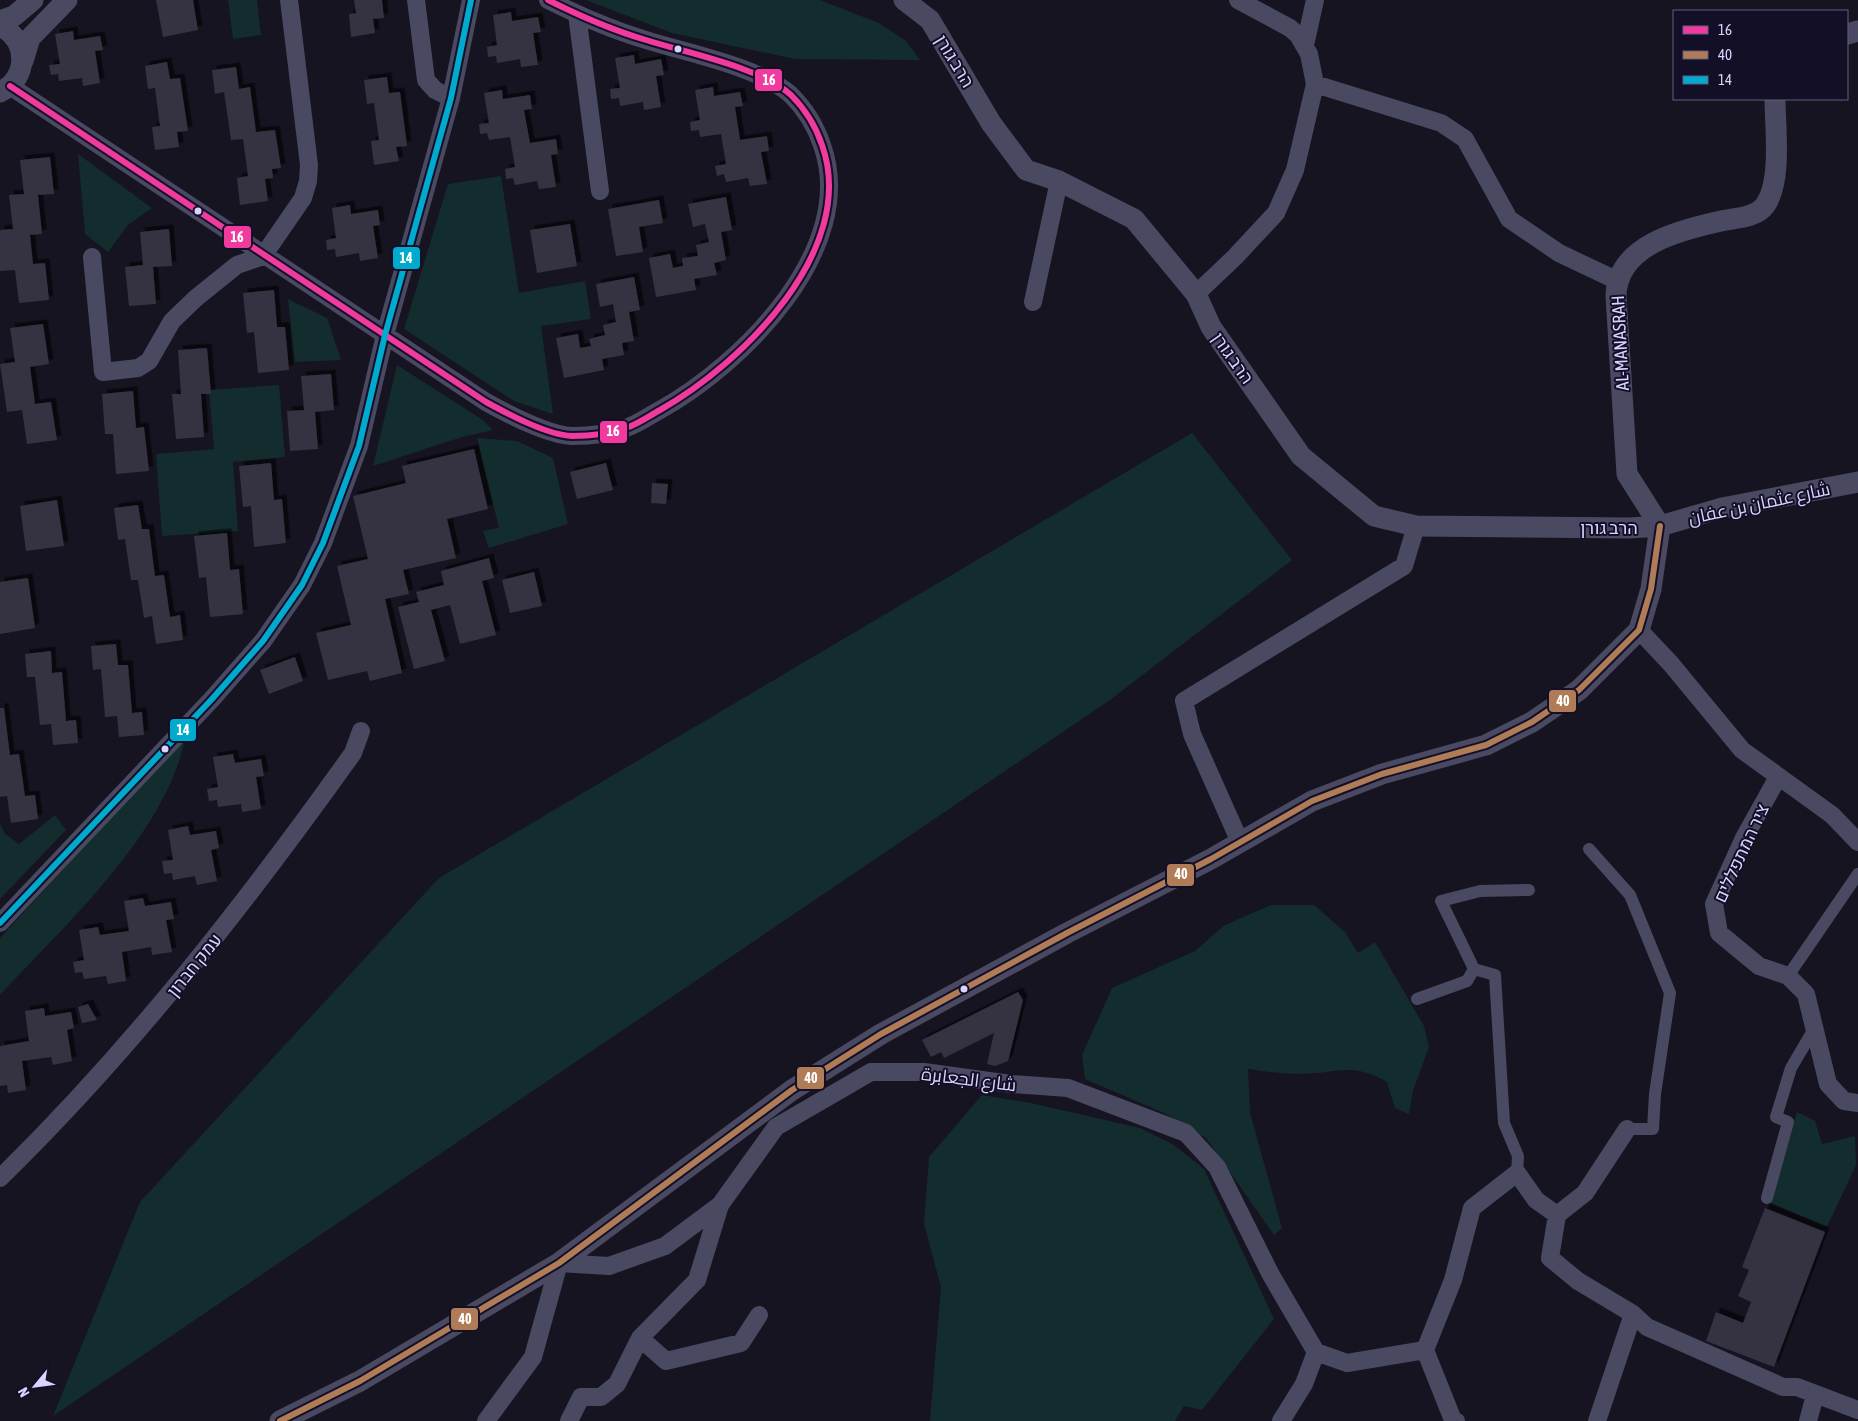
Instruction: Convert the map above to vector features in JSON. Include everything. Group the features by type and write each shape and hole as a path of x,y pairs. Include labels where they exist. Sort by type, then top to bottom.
{"street":[{"path":"0,21 14,16 33,0"},
{"path":"67,0 30,38 16,79 5,89 385,335 458,385 512,416 570,436 605,434 629,427 688,394 722,368 752,339 776,311 818,244 830,200 830,176 817,131 791,96 772,82 752,73 642,39 577,14 548,0"},
{"path":"92,257 103,372 138,368 148,361 172,321 184,309 237,265 263,256 303,198 308,181 308,149 289,0"},
{"path":"416,0 426,80 435,90 451,98"},
{"path":"0,923 212,699 263,641 302,585 323,543 359,446 385,335 451,98 471,0"},
{"name":"הרב גורן","path":"904,0 930,20 990,123 1026,170 1059,182 1134,219 1196,294 1211,326 1301,456 1374,516 1416,526 1629,528 1660,526"},
{"path":"1196,294 1235,257 1276,212 1295,170 1315,84 1312,64 1305,45 1290,28 1238,0"},
{"path":"1305,45 1315,0"},
{"path":"577,14 600,191"},
{"path":"0,26 11,33 18,41 23,61"},
{"path":"1315,84 1442,123 1466,139 1508,219 1559,253 1618,281"},
{"name":"AL-MANASRAH","path":"1660,526 1628,474 1616,296 1618,281 1627,263 1642,250 1688,228 1749,216 1760,211 1772,192 1776,163 1775,100"},
{"path":"1033,302 1059,182"},
{"name":"شارع عثمان بن عفان","path":"1660,526 1722,508 1858,482"},
{"path":"1240,842 1192,734 1184,701 1404,566 1416,526"},
{"path":"280,1421 360,1381 560,1263 792,1090 881,1034 1240,842 1322,796 1382,774 1486,745 1532,722 1579,690 1639,630 1651,589 1660,526"},
{"path":"1639,630 1671,664 1742,750 1832,815 1858,842"},
{"name":"עמק חברון","path":"0,1178 139,1031 216,937 348,760 361,731"},
{"name":"ציר המתפללים","path":"1778,777 1744,838 1714,904 1720,933 1759,966 1788,976 1806,994 1828,1084 1844,1101 1858,1103"},
{"path":"1589,850 1630,895 1670,993 1655,1094 1653,1129 1627,1129 1585,1193 1557,1215 1550,1258 1578,1281 1633,1314 1647,1327 1783,1387 1797,1387 1858,1410"},
{"path":"1788,976 1858,874"},
{"path":"1530,890 1480,891 1441,901 1474,969 1494,975 1504,1122 1518,1156 1517,1173 1536,1200 1557,1215"},
{"path":"1417,999 1466,981 1474,969"},
{"path":"1767,1198 1788,1122 1776,1117 1791,1068 1814,1029"},
{"name":"شارع الجعابرة","path":"560,1263 608,1266 665,1246 720,1205 776,1127 871,1072 924,1072 1011,1084 1068,1088 1186,1133 1217,1167 1271,1275 1316,1352"},
{"path":"1453,1420 1425,1350 1453,1280 1472,1208 1517,1173"},
{"path":"569,1421 581,1397 601,1397 617,1384 640,1338 697,1280 720,1205"},
{"path":"486,1421 533,1357 560,1263"},
{"path":"1597,1421 1633,1314"},
{"path":"640,1338 666,1361 741,1343 759,1315"},
{"path":"1281,1421 1304,1384 1316,1352 1347,1363 1425,1350"},
{"path":"1808,1421 1815,1395"}],"green space":[{"path":"228,0 257,0 261,35 233,39"},
{"path":"586,0 820,0 879,23 906,41 920,60 795,59 672,33"},
{"path":"78,154 152,208 128,225 108,252 85,234"},
{"path":"501,176 519,293 585,281 591,319 541,326 553,414 514,401 404,329 448,184"},
{"path":"288,299 327,318 341,360 295,362"},
{"path":"397,365 483,420 493,430 462,437 373,466"},
{"path":"279,385 285,457 233,462 238,531 162,536 156,454 214,449 209,390"},
{"path":"1192,433 1292,560 1110,700 53,1416 140,1202 439,878"},
{"path":"477,438 517,441 553,458 568,524 489,548 483,531 499,528"},
{"path":"185,738 175,773 158,809 135,843 82,908 0,995 0,938"},
{"path":"55,815 66,830 0,899 0,824 5,834 19,844"},
{"path":"1271,905 1314,905 1345,932 1358,953 1375,942 1424,1026 1429,1047 1413,1091 1409,1114 1395,1108 1387,1082 1364,1072 1345,1070 1296,1074 1248,1069 1250,1113 1282,1228 1274,1235 1206,1138 1164,1113 1085,1079 1082,1055 1112,988 1195,951 1225,925"},
{"path":"982,1095 1031,1103 1140,1128 1174,1145 1204,1169 1274,1319 1202,1410 1184,1406 1175,1421 930,1421 941,1287 924,1224 929,1157"},
{"path":"1797,1112 1815,1121 1822,1144 1855,1136 1856,1165 1827,1227 1769,1202"}],"building":[{"path":"156,0 193,0 198,30 163,37"},
{"path":"354,0 382,0 384,18 373,19 375,33 351,37 349,14 356,13"},
{"path":"511,12 512,21 538,17 541,32 533,33 538,65 521,67 520,59 497,63 496,56 488,57 487,47 497,45 493,15"},
{"path":"73,31 74,40 100,36 103,50 95,51 100,83 83,86 82,78 59,81 58,74 51,75 49,65 60,64 55,34"},
{"path":"634,55 635,64 661,59 664,75 656,76 661,107 644,110 643,102 620,106 619,98 611,99 610,89 620,88 615,58"},
{"path":"167,62 170,79 180,78 188,131 177,132 179,147 155,150 152,127 160,126 155,88 148,89 145,66"},
{"path":"236,67 239,89 250,87 256,132 275,130 281,168 272,169 273,178 265,179 268,201 240,205 237,178 248,176 243,139 231,140 224,92 215,94 212,70"},
{"path":"387,77 389,93 400,92 407,146 396,147 399,161 374,165 371,141 379,140 374,103 367,104 364,80"},
{"path":"713,87 714,96 740,92 743,106 735,107 740,140 767,136 769,151 761,152 767,184 750,186 748,178 726,182 724,174 717,176 715,166 726,164 721,134 700,137 699,130 691,131 690,122 700,120 695,90"},
{"path":"502,90 503,99 530,95 532,109 524,110 530,143 556,139 558,154 551,155 556,187 539,189 537,181 515,185 513,178 506,179 505,169 515,167 510,137 489,140 487,133 480,134 479,124 489,123 484,93"},
{"path":"50,157 54,194 38,195 42,234 30,235 33,264 45,263 49,300 19,303 15,270 0,271 0,230 13,229 9,195 24,194 20,160"},
{"path":"726,197 732,230 721,232 726,260 714,263 717,275 694,279 696,290 656,297 649,258 670,254 673,268 683,266 682,258 698,256 696,245 709,242 705,224 693,227 688,204"},
{"path":"659,200 663,223 639,227 643,252 616,256 608,209"},
{"path":"350,205 351,214 378,210 380,225 373,226 378,258 360,261 359,253 336,257 335,249 327,250 326,240 336,238 332,208"},
{"path":"570,224 577,266 537,273 530,230"},
{"path":"169,229 172,266 153,267 156,304 129,306 125,267 143,265 140,232"},
{"path":"634,277 640,310 629,312 634,341 622,343 624,355 602,359 604,370 564,378 556,338 578,334 580,348 591,346 589,339 605,335 603,325 616,322 613,304 600,307 596,284"},
{"path":"274,290 277,327 285,327 289,370 258,373 254,332 247,333 243,293"},
{"path":"43,324 49,364 30,367 35,404 51,402 57,440 27,444 22,410 7,412 0,364 15,362 10,328"},
{"path":"207,348 211,394 201,394 204,437 176,439 172,394 181,394 178,350"},
{"path":"331,374 334,410 315,412 318,449 290,451 287,411 304,410 301,376"},
{"path":"133,391 136,428 144,427 149,471 116,474 113,434 105,434 102,394"},
{"path":"474,449 488,509 447,519 456,558 403,570 409,594 385,599 402,673 370,681 367,671 328,680 316,633 351,625 337,566 368,559 353,496 406,483 402,466"},
{"path":"271,463 274,500 282,499 286,543 254,547 251,506 243,507 239,466"},
{"path":"606,463 613,490 577,499 570,472"},
{"path":"652,483 668,484 666,504 651,503"},
{"path":"57,500 64,546 26,551 20,506"},
{"path":"138,505 142,529 149,529 155,576 164,575 170,617 180,615 183,640 156,644 152,616 144,618 138,580 131,580 125,539 118,540 114,508"},
{"path":"227,533 230,570 239,569 243,614 210,617 206,577 199,578 194,536"},
{"path":"489,558 494,578 482,581 496,635 460,644 450,605 431,610 445,661 414,669 398,607 419,602 416,592 444,585 441,571"},
{"path":"534,572 542,606 510,613 502,580"},
{"path":"28,578 35,628 0,634 0,582"},
{"path":"116,644 118,665 128,665 132,713 142,712 144,735 119,737 117,716 105,717 101,669 93,670 91,646"},
{"path":"51,651 52,673 62,672 66,721 76,720 78,743 53,745 51,724 40,725 35,677 27,677 25,654"},
{"path":"295,657 303,681 269,694 260,670"},
{"path":"0,708 4,708 10,755 19,754 25,796 35,795 38,819 11,823 7,796 0,797"},
{"path":"233,754 235,763 261,759 264,776 256,777 261,809 242,812 241,804 218,807 217,800 209,801 207,789 218,787 213,757"},
{"path":"188,826 190,835 216,831 219,848 211,850 217,881 197,885 195,876 173,880 172,873 164,874 162,861 173,860 168,830"},
{"path":"143,898 145,906 171,902 174,919 166,920 172,952 152,955 151,947 122,952 126,981 108,984 106,976 84,979 82,972 75,973 73,962 84,960 79,930 98,927 100,935 129,931 124,901"},
{"path":"1018,992 1023,1000 1008,1061 995,1066 987,1064 994,1033 944,1058 941,1052 931,1057 922,1040"},
{"path":"88,1004 97,1020 82,1023 78,1007"},
{"path":"44,1008 45,1016 71,1012 74,1028 67,1030 72,1061 53,1065 51,1057 22,1061 26,1090 8,1093 7,1085 0,1086 0,1046 29,1041 25,1011"},
{"path":"1765,1208 1825,1232 1774,1367 1706,1341 1716,1312 1743,1323 1751,1302 1738,1296 1749,1270 1742,1267"}],"transit line":[{"name":"14","path":"0,923 212,699 263,641 302,585 323,543 359,446 385,335 451,98 471,0"},
{"name":"16","path":"10,86 486,402 551,432 572,436 600,434 620,430 635,424 692,390 725,364 757,333 786,299 809,262 824,224 829,184 820,138 796,100 778,85 761,76 722,62 621,32 548,0"},
{"name":"40","path":"280,1421 360,1381 559,1263 792,1090 881,1034 1067,933 1211,859 1312,801 1382,774 1486,745 1532,722 1579,690 1639,630 1651,589 1660,526"}]}
